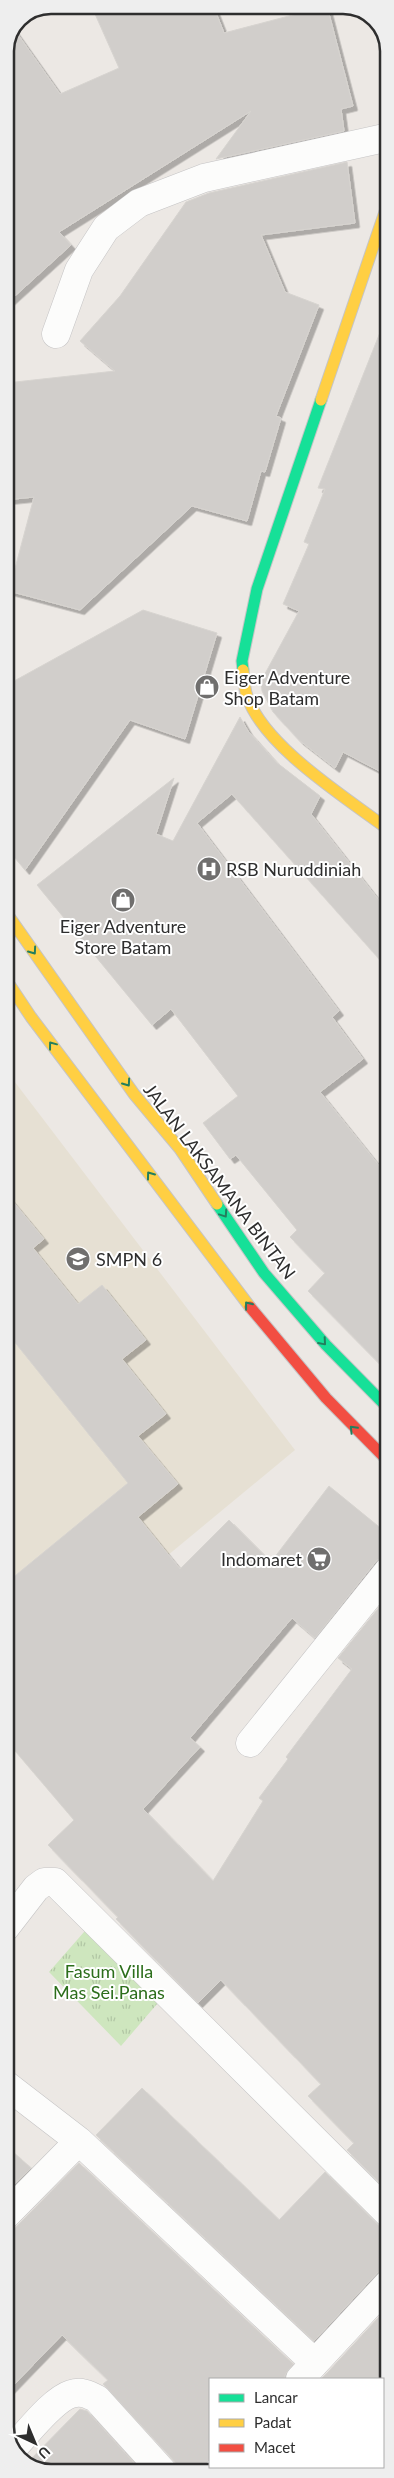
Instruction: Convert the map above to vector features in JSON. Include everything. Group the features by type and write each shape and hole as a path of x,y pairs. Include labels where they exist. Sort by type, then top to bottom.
{"main road":[{"path":"380,226 257,588 242,661 247,696 260,721 288,752 380,823"},
{"name":"JALAN LAKSAMANA BINTAN","path":"14,924 134,1094 180,1149 264,1273 326,1345 380,1398"},
{"path":"14,992 200,1243 288,1356 355,1431 380,1454"}],"street":[{"path":"56,334 79,270 106,228 140,204 204,178 380,140"},
{"path":"250,1743 380,1581"},
{"path":"14,1916 36,1888 44,1882 55,1882 380,2205"},
{"path":"14,2091 79,2141 307,2371 380,2293"},
{"path":"14,2207 79,2141"},
{"path":"17,2443 60,2400 71,2394 85,2393 97,2399 156,2464"}],"shaded area":[{"name":"SMPN 6","path":"14,1081 295,1450 14,1683"}],"green space":[{"name":"Fasum Villa Mas Sei.Panas","path":"98,1916 169,1990 121,2046 49,1972"}],"building":[{"path":"95,14 217,14 224,33 296,14 329,14 353,106 341,109 344,131 216,159 251,111 59,232 71,245 14,297 14,43 17,36 18,34 60,94 119,68"},
{"path":"347,162 355,223 261,235 285,292 319,305 276,416 281,418 265,472 261,471 247,521 192,506 80,610 14,592 14,572 34,497 14,499 14,382 115,371 80,341 120,296 186,202 209,193"},
{"path":"380,333 380,771 343,752 335,768 299,740 273,712 262,691 261,681 299,611 283,604 309,544 304,542 325,489 318,488"},
{"path":"143,610 217,633 185,739 130,720 25,870 14,857 14,681"},
{"path":"240,717 248,731 276,762 320,796 311,814 380,902 380,960 232,794 197,823 339,1011 332,1017 363,1059 320,1092 380,1167 380,1364 308,1291 325,1273 290,1237 297,1230 236,1155 230,1159 203,1123 238,1096 171,1009 152,1025 37,885 174,778 156,834 173,841"},
{"path":"14,1203 44,1239 33,1248 78,1304 102,1285 146,1340 122,1359 166,1414 138,1436 178,1484 138,1517 180,1569 229,1520 271,1562 329,1486 380,1528 380,1559 377,1560 315,1638 292,1618 190,1738 200,1747 143,1809 213,1881 263,1801 259,1798 288,1759 286,1757 352,1669 338,1658 380,1606 380,2183 347,2150 354,2143 308,2096 321,2084 221,1980 198,2003 116,1919 118,1917 48,1845 74,1820 14,1750 14,1577 128,1483 14,1341"},
{"path":"142,2088 279,2220 325,2172 380,2226 380,2271 314,2341 96,2135"},
{"path":"14,2153 31,2168 14,2184"},
{"path":"79,2163 293,2364 285,2378 209,2378 209,2459 206,2464 176,2464 103,2384 108,2380 62,2335 14,2385 14,2228"},
{"path":"380,2316 380,2378 322,2378"},
{"path":"80,2409 87,2411 135,2464 48,2464 31,2459"}],"traffic: fast":[{"path":"243,670 242,661 257,589 321,400"},
{"path":"217,1204 264,1273 326,1345 380,1400"}],"traffic: slow":[{"path":"321,400 380,226"},
{"path":"243,670 247,696 256,715 270,734 309,770 380,823"},
{"path":"14,924 134,1094 180,1149 217,1204"},
{"path":"14,992 31,1017 250,1307"}],"traffic: jam":[{"path":"250,1307 326,1398 380,1453"}],"place":[{"name":"Eiger Adventure Shop Batam","path":"207,687"},
{"name":"RSB Nuruddiniah","path":"209,869"},
{"name":"Eiger Adventure Store Batam","path":"123,900"},
{"name":"SMPN 6","path":"78,1259"},
{"name":"Indomaret","path":"319,1559"}]}
